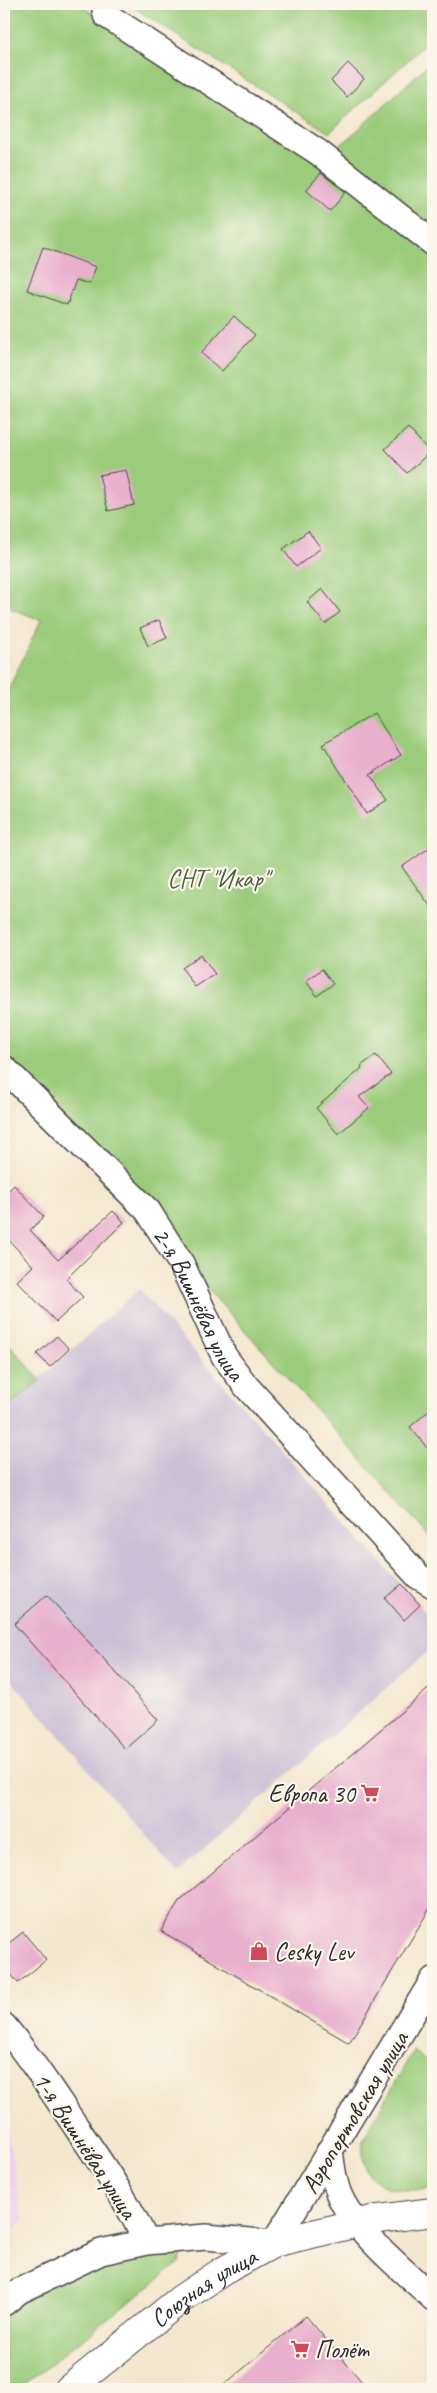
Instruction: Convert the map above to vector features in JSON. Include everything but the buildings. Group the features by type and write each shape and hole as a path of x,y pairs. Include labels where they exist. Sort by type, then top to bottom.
{"main road":[{"name":"Союзная улица","path":"69,2389 181,2299 223,2271 274,2243 356,2223 433,2212"}],"street":[{"path":"100,8 318,152 433,243"},
{"name":"2-я Вишнёвая улица","path":"4,1068 148,1212 182,1265 224,1356 246,1386 418,1576 433,1585"},
{"name":"Аэропортовская улица","path":"274,2243 433,1980"},
{"name":"1-я Вишнёвая улица","path":"4,2026 26,2052 116,2187 133,2214 146,2242"},
{"path":"330,2150 332,2176 338,2194 356,2223 433,2298"},
{"path":"12,2297 101,2252 146,2242 206,2237 274,2243"}],"shaded area":[{"path":"139,1289 433,1621 433,1647 177,1873 4,1672 4,1411"},
{"path":"4,2110 23,2221 4,2238"}],"green space":[{"name":"СНТ \"Икар\"","path":"4,4 78,4 321,160 348,139 433,60 433,1540 178,1256 4,1057 4,699 41,620 4,606 4,568 10,543 4,541"},
{"path":"128,4 433,4 433,37 329,133"},
{"path":"4,1338 40,1380 4,1411"},
{"path":"413,2051 433,2067 433,2189 393,2189 373,2179 367,2170 363,2157 363,2140"},
{"path":"177,2247 184,2250 179,2263 19,2389 4,2389 4,2316 37,2289 72,2273"}],"place":[{"name":"Европа 30","path":"370,1793"},
{"name":"Cesky Lev","path":"259,1951"},
{"name":"Полёт","path":"300,2349"}]}
